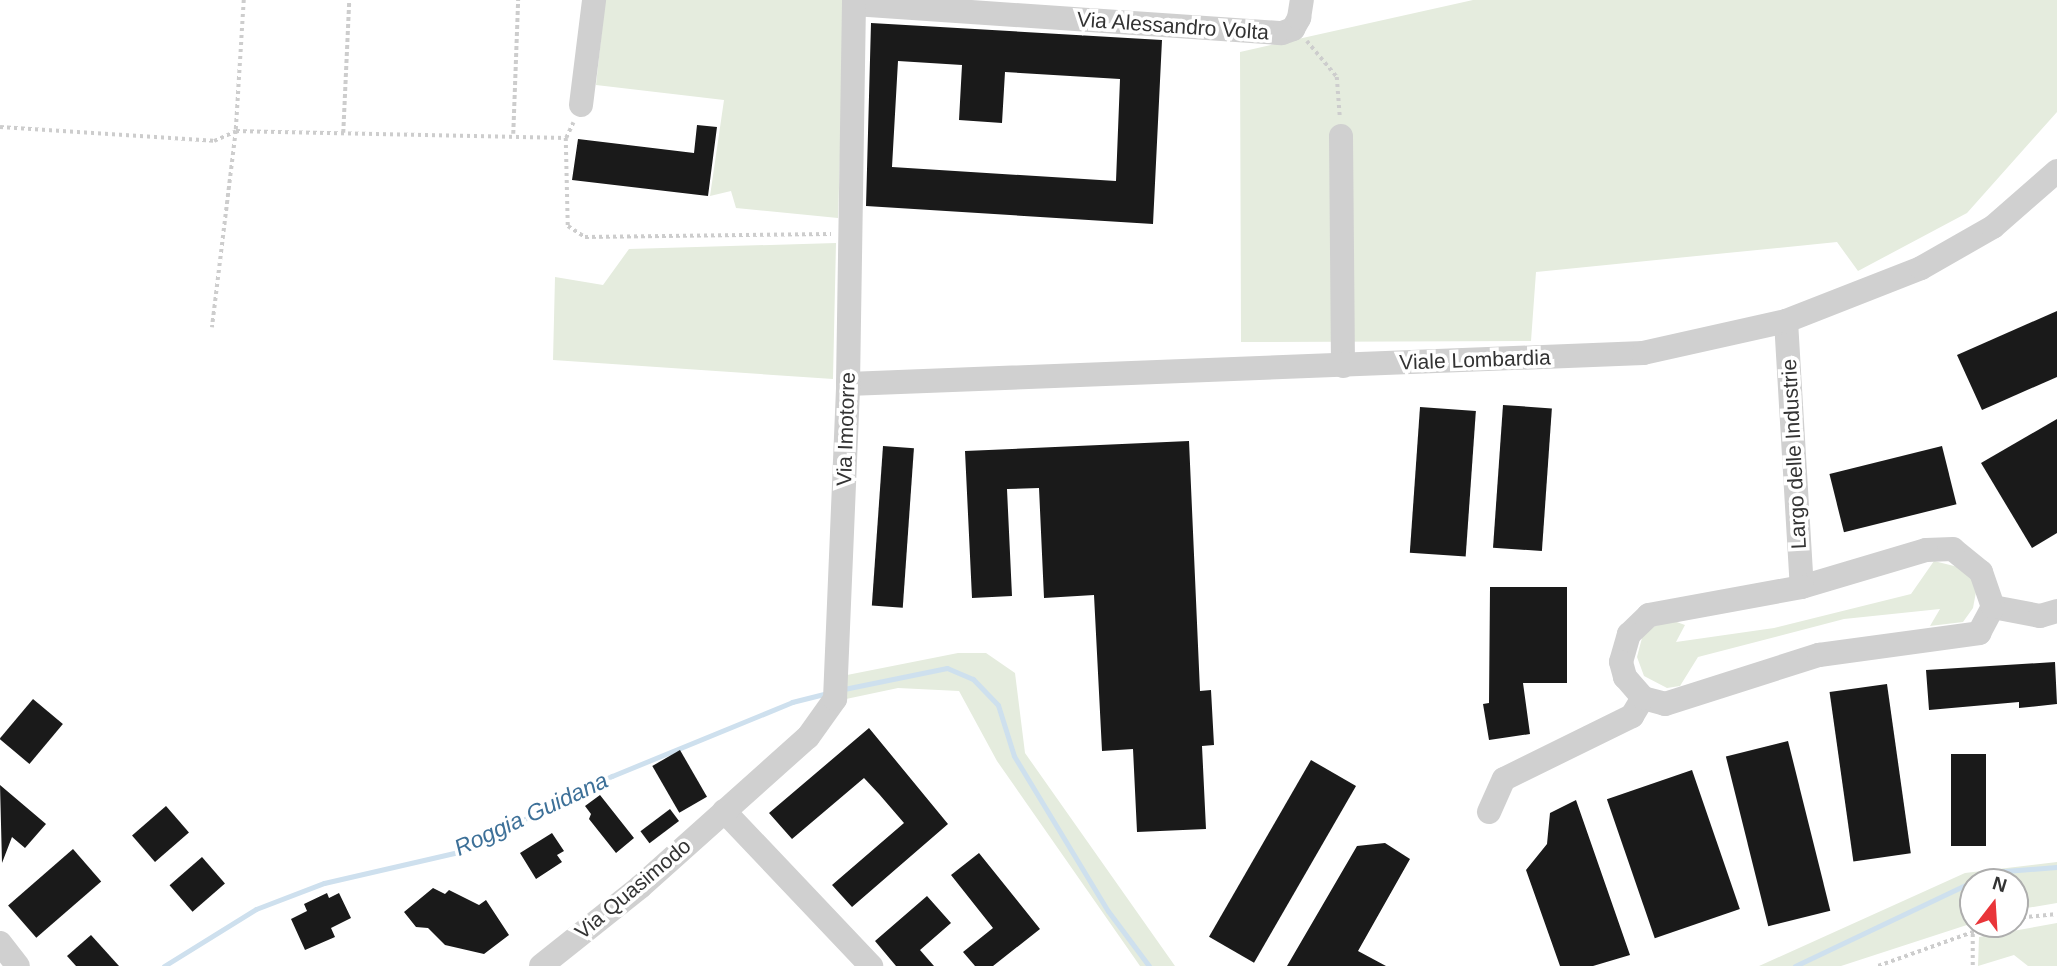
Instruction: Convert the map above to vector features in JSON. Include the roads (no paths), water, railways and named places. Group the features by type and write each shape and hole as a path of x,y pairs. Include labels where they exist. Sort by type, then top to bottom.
{"street":[{"path":"581,105 594,0"},
{"name":"Via Alessandro Volta","path":"854,2 1201,30 1282,33 1295,25 1302,0"},
{"name":"Via Imotorre","path":"724,811 808,737 835,699 848,384 854,2"},
{"path":"1341,136 1343,366"},
{"name":"Viale Lombardia","path":"848,384 1643,353 1786,321 1945,254 1993,228 2057,171"},
{"name":"Largo delle Industrie","path":"1786,321 1801,587"},
{"path":"1954,549 1981,572 1993,607 1979,633 1819,655 1665,704 1643,698 1625,677 1621,662 1629,634 1649,615 1801,587 1926,551 1954,549"},
{"path":"1993,607 2040,616 2057,611"},
{"path":"1489,812 1504,779 1632,716 1643,698"},
{"path":"724,811 870,966"},
{"name":"Via Quasimodo","path":"541,966 640,887 724,811"},
{"path":"0,943 18,966"}],"waterway":[{"name":"Roggia Guidana","path":"844,689 947,668 973,679 998,705 1014,756 1108,911 1149,966"},
{"name":"Roggia Guidana","path":"164,966 256,909 324,883 458,852 612,776 792,702 828,693"},
{"name":"Roggia Guidana","path":"1795,966 1993,872 2057,867"}]}
